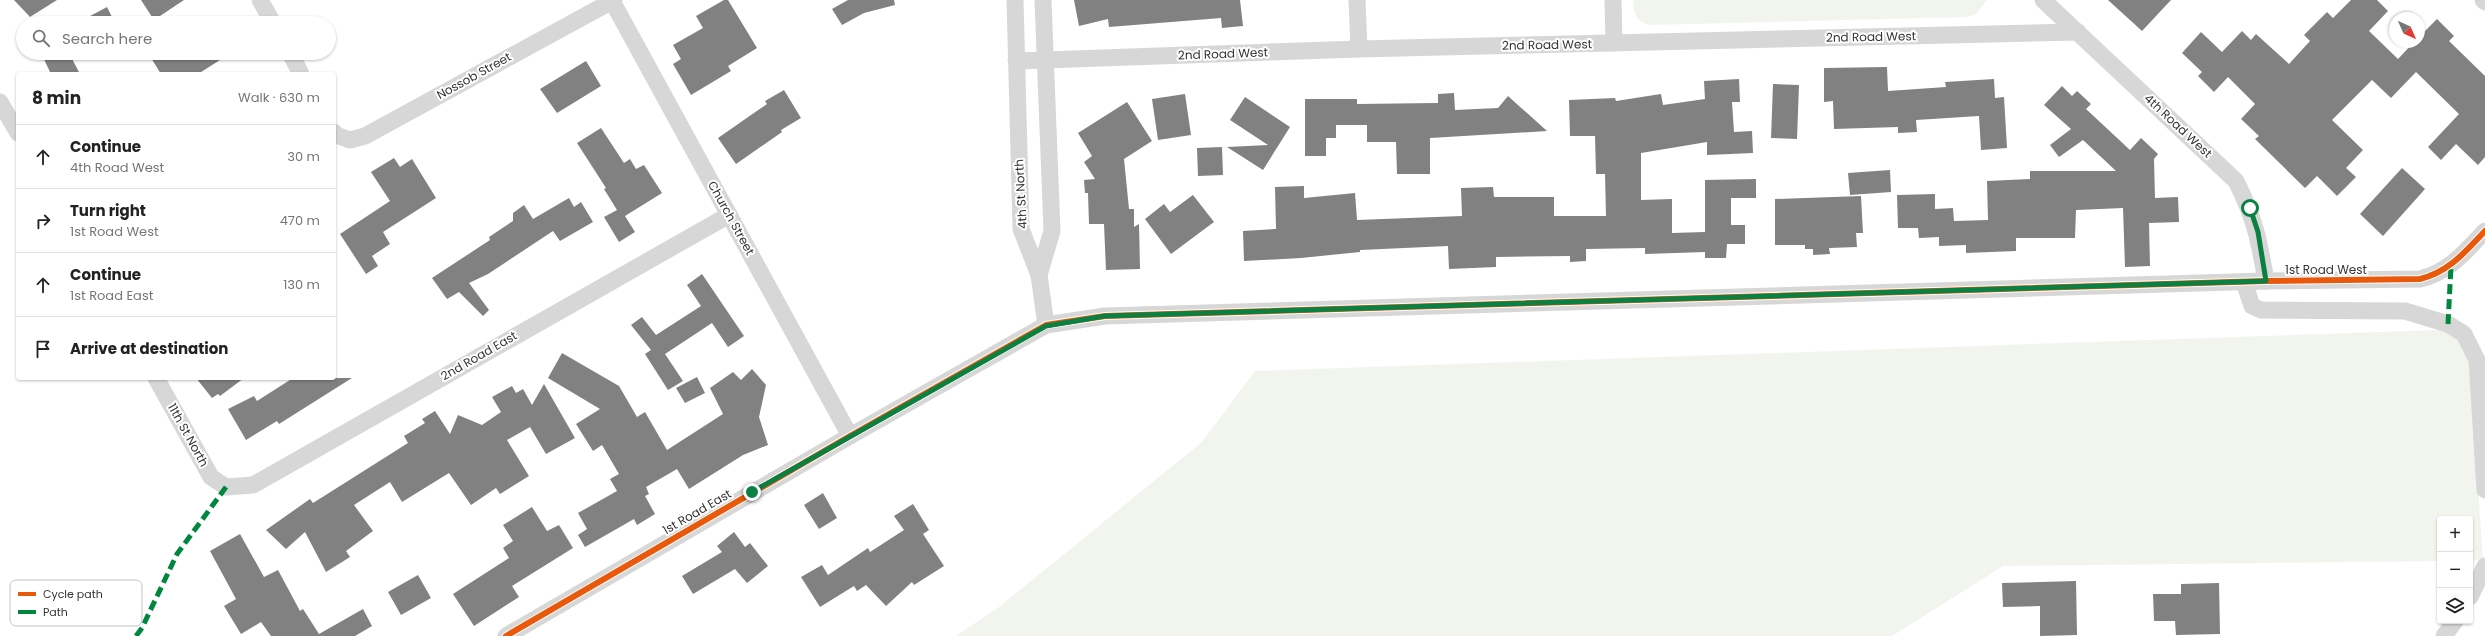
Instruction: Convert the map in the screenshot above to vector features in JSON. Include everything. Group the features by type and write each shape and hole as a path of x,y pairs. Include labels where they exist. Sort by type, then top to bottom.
{"street":[{"path":"260,0 269,16"},
{"name":"4th St North","path":"1015,0 1021,230 1039,275"},
{"path":"1043,0 1052,231 1039,275 1046,326"},
{"path":"1357,0 1359,49"},
{"path":"1613,0 1614,43"},
{"name":"4th Road West","path":"2043,0 2236,181 2250,208 2258,232 2266,281"},
{"name":"Nossob Street","path":"336,135 350,140 365,136 613,1"},
{"name":"Church Street","path":"613,1 850,436"},
{"name":"2nd Road West","path":"1016,61 1359,49 2078,32"},
{"path":"294,60 300,72"},
{"path":"0,102 16,130"},
{"name":"2nd Road East","path":"226,487 253,485 729,215"},
{"name":"1st Road West","path":"1046,326 1105,316 2266,281 2420,279 2437,275 2451,266 2485,231"},
{"path":"2244,282 2252,306 2261,310 2404,311 2448,324 2464,334 2477,360 2485,490"},
{"name":"1st Road East","path":"506,636 850,436 1046,326"},
{"name":"11th St North","path":"157,380 211,477 226,487"},
{"path":"2473,591 2485,566"},
{"path":"2444,636 2453,624"}],"shaded area":[{"path":"1633,0 1987,0 1976,14 1966,17 1649,25 1638,19 1636,16"},
{"path":"2467,329 2483,560 2473,561 2473,516 2437,516 2437,561 2003,566 1892,636 956,636 999,607 1202,442 1255,371"}],"building":[{"path":"14,0 57,0 32,16 29,16"},
{"path":"141,0 184,0 160,16 151,16"},
{"path":"724,0 728,0 757,48 728,66 731,71 691,95 673,64 681,59 673,45 703,28 696,16"},
{"path":"848,0 894,0 895,5 864,13 842,25 832,9"},
{"path":"1074,0 1240,0 1243,26 1222,28 1221,18 1109,27 1108,19 1079,26"},
{"path":"2108,0 2171,0 2142,31"},
{"path":"2351,0 2377,0 2388,11 2369,31 2398,59 2408,48 2425,48 2425,31 2437,19 2454,36 2449,41 2485,76 2485,157 2478,165 2456,144 2441,160 2428,147 2459,114 2416,72 2391,98 2372,80 2332,120 2363,150 2346,168 2356,177 2337,196 2317,176 2305,188 2255,139 2259,136 2241,119 2255,104 2228,77 2214,92 2198,76 2202,72 2182,53 2201,32 2222,52 2242,31 2251,40 2256,34 2289,64 2310,41 2304,35 2327,12 2333,18"},
{"path":"107,7 112,16 90,16"},
{"path":"44,60 73,60 79,72 50,72"},
{"path":"152,60 220,60 201,72 160,72"},
{"path":"586,61 601,86 557,113 540,89"},
{"path":"1887,67 1888,91 1946,87 1945,82 1994,79 1995,98 2004,97 2007,148 1981,150 1979,116 1916,120 1917,132 1898,133 1898,127 1834,129 1833,101 1824,102 1824,68"},
{"path":"1739,79 1740,102 1732,102 1734,132 1752,131 1753,153 1707,155 1707,142 1641,153 1641,200 1672,199 1672,233 1705,232 1705,180 1756,179 1756,198 1731,198 1731,225 1745,225 1745,244 1727,244 1726,258 1705,258 1705,252 1645,254 1645,248 1586,249 1586,261 1570,262 1570,256 1496,257 1496,267 1449,269 1448,246 1360,250 1360,252 1301,258 1244,261 1243,231 1276,229 1275,187 1304,186 1304,198 1355,193 1357,220 1462,216 1461,188 1493,187 1494,197 1554,197 1554,216 1606,216 1605,174 1596,174 1595,136 1570,136 1569,100 1615,98 1616,101 1661,94 1663,105 1705,99 1704,81"},
{"path":"1773,84 1799,85 1797,139 1771,138"},
{"path":"2062,86 2072,96 2077,91 2091,104 2086,109 2130,150 2141,138 2158,154 2154,159 2155,198 2178,197 2179,222 2149,223 2150,266 2125,267 2123,208 2076,210 2075,238 2016,238 2016,251 1966,253 1966,245 1939,246 1939,237 1919,238 1918,228 1898,228 1897,195 1935,194 1935,209 1953,208 1954,221 1988,220 1987,181 2030,179 2030,171 2116,171 2083,140 2059,157 2050,145 2071,129 2044,105"},
{"path":"784,90 801,118 781,130 782,132 736,164 718,138 767,104 765,101"},
{"path":"1454,93 1455,110 1498,108 1508,96 1547,131 1430,138 1430,174 1397,174 1396,142 1367,142 1367,125 1336,125 1336,138 1326,138 1326,156 1305,156 1305,99 1357,99 1357,104 1438,103 1438,94"},
{"path":"1185,94 1191,135 1158,140 1152,99"},
{"path":"1245,97 1290,127 1263,170 1227,147 1268,145 1230,120"},
{"path":"1127,102 1152,141 1124,159 1129,209 1134,209 1134,227 1139,224 1140,269 1106,270 1104,224 1089,224 1088,193 1085,193 1084,180 1095,179 1084,162 1092,156 1078,133"},
{"path":"601,128 624,163 630,159 636,169 644,165 662,193 625,216 635,232 619,242 604,217 617,210 604,189 606,188 577,143"},
{"path":"1222,147 1223,175 1198,176 1197,148"},
{"path":"394,158 400,167 412,159 436,198 383,232 390,244 372,256 378,266 366,274 340,234 390,201 371,172"},
{"path":"2402,168 2425,189 2383,236 2360,214"},
{"path":"1890,170 1891,192 1850,195 1848,173"},
{"path":"1193,195 1214,222 1171,254 1145,219 1164,204 1170,212"},
{"path":"1861,196 1863,233 1856,233 1857,247 1829,248 1830,254 1813,255 1813,249 1805,249 1805,245 1775,245 1775,199"},
{"path":"569,198 574,207 581,202 593,222 560,241 553,231 488,274 469,283 489,310 483,316 459,292 447,299 432,278 490,240 489,237 513,221 513,213 524,205 533,219"},
{"path":"702,274 744,336 728,347 712,323 665,354 683,381 668,390 645,354 651,350 631,325 642,317 656,335 701,306 687,285"},
{"path":"562,353 619,386 637,417 645,412 667,450 723,414 710,388 733,372 741,380 752,369 766,385 759,417 768,445 743,455 689,489 677,469 646,487 649,494 645,496 655,514 637,525 634,519 585,547 578,535 587,529 578,513 617,491 610,479 619,474 602,445 593,451 576,424 600,409 548,378"},
{"path":"697,377 705,393 685,403 676,388"},
{"path":"336,378 352,378 279,424 277,421 246,440 228,409 254,396 257,401 290,380 336,380"},
{"path":"198,380 241,380 220,396 218,394 212,398"},
{"path":"544,384 575,438 546,454 530,427 507,440 529,476 500,494 496,488 471,505 449,473 402,502 390,482 354,505 373,531 346,551 350,557 326,572 305,532 286,549 266,530 310,499 313,503 408,443 404,436 425,423 422,419 435,411 450,434 458,415 482,425 501,412 492,397 512,386 516,393 523,389 532,405"},
{"path":"823,493 837,518 819,529 804,505"},
{"path":"913,504 929,530 923,534 944,566 914,585 912,582 886,606 866,585 857,591 854,586 820,607 801,577 822,565 828,575 868,548 870,552 904,530 894,516"},
{"path":"532,507 547,531 559,525 573,548 512,586 519,597 474,626 453,594 509,558 503,548 513,541 503,525"},
{"path":"734,532 745,547 750,543 768,566 747,583 735,569 693,594 682,576 722,552 717,546"},
{"path":"240,534 264,577 278,570 300,611 303,609 319,634 363,609 372,626 355,636 271,636 261,622 241,634 224,606 236,599 210,551"},
{"path":"418,575 431,598 401,615 388,592"},
{"path":"2076,581 2077,635 2040,636 2040,606 2003,607 2002,583"},
{"path":"2219,583 2220,634 2176,635 2175,621 2154,621 2153,594 2181,594 2181,584"}],"marked path":[{"path":"2448,324 2451,266"},
{"path":"136,636 142,628 177,554 226,487"}],"cycle path":[{"path":"506,636 850,436 1046,325 1105,316 2266,281 2420,279 2440,272 2463,254 2485,231"}],"route":[{"path":"752,492 1046,326 1105,316 2266,281 2258,232 2250,208"}]}
